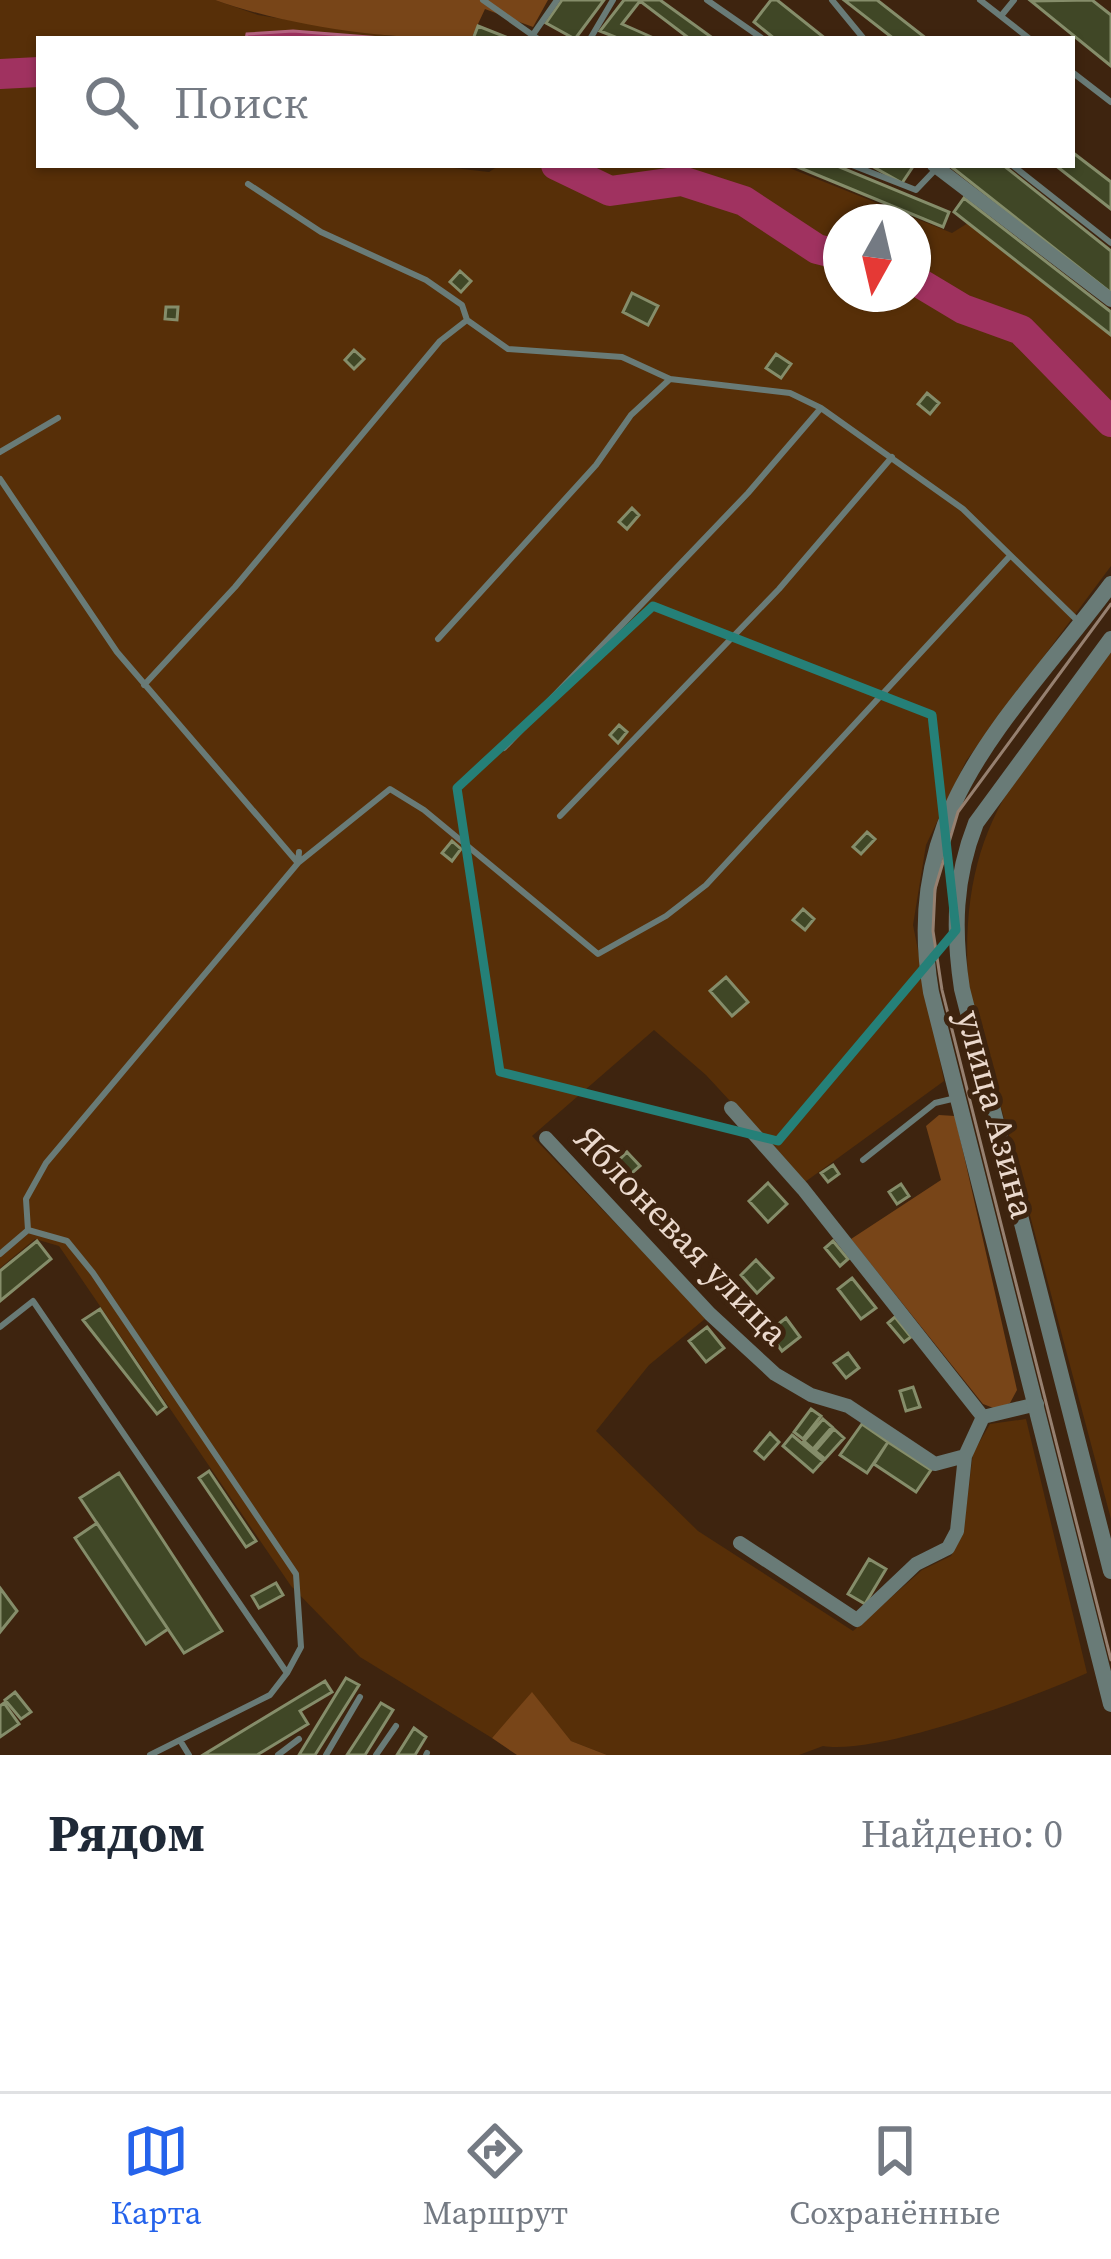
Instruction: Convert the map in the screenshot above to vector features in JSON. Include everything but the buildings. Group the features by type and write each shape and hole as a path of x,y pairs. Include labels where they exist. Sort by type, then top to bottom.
{"street":[{"path":"938,168 1111,300"},
{"name":"улица Азина","path":"1111,584 973,768 934,845 922,932 931,992 1111,1704"},
{"name":"улица Азина","path":"1111,639 976,823 964,854 954,932 962,989 1111,1571"},
{"path":"730,1108 803,1190 983,1417"},
{"name":"Яблоневая улица","path":"546,1138 710,1315 775,1374 811,1395 848,1406 935,1464 965,1456"},
{"path":"983,1417 1037,1404"},
{"path":"740,1543 857,1620 916,1564 948,1548 957,1532 965,1456 983,1417"}],"lane":[{"path":"483,0 533,36"},
{"path":"537,36 557,0"},
{"path":"592,36 613,0"},
{"path":"706,0 760,36"},
{"path":"832,0 862,36"},
{"path":"980,0 1026,36"},
{"path":"1001,16 1014,0"},
{"path":"1075,74 1111,102"},
{"path":"860,168 916,190 933,168"},
{"path":"1016,168 1111,243"},
{"path":"248,184 321,232 426,280 462,304 467,320 508,349 622,357 670,379 790,393 821,408 963,509 1081,624"},
{"path":"144,686 235,587 440,341 467,320"},
{"path":"438,639 596,465 631,415 670,379"},
{"path":"504,748 748,493 821,408"},
{"path":"0,452 58,418"},
{"path":"560,816 779,590 892,457"},
{"path":"0,479 144,686 298,862"},
{"path":"28,1230 26,1199 46,1163 298,862 390,789 424,810 598,954 666,916 706,885 1009,557"},
{"path":"298,852 298,862"},
{"path":"863,1160 935,1102 960,1097"},
{"path":"0,1254 28,1230"},
{"path":"28,1230 67,1241 93,1273 296,1574 301,1647 270,1695 150,1755"},
{"path":"0,1328 33,1301 287,1672"},
{"path":"326,1755 360,1696"},
{"path":"376,1755 396,1726"},
{"path":"278,1755 299,1739"},
{"path":"181,1742 189,1755"}],"highlighted area":[{"path":"653,606 932,715 956,930 778,1141 500,1072 457,788"}],"shaded area":[{"path":"0,0 215,0 258,15 390,36 293,31 247,36 36,36 36,168 454,168 489,172 495,168 790,168 880,204 823,204 823,312 931,312 931,225 952,233 968,223 1111,335 1111,566 966,761 926,845 913,925 944,1081 805,1182 706,1075 654,1030 532,1136 706,1318 649,1365 596,1431 698,1531 853,1631 922,1570 951,1556 963,1534 973,1453 990,1424 1026,1419 1087,1673 916,1734 848,1747 823,1746 799,1755 607,1755 571,1741 532,1693 492,1738 360,1657 291,1586 59,1246 35,1239 0,1268"},
{"path":"215,0 548,0 533,27 485,9 472,36 398,36 277,18"},
{"path":"293,31 356,36 247,36"},
{"path":"1111,652 1111,1519 968,983 968,927 985,839 1002,802"},
{"path":"939,1115 955,1116 1017,1390 1010,1403 996,1409 983,1404 851,1239 941,1180 926,1126"},
{"path":"532,1692 571,1741 607,1755 517,1755 492,1738"}],"waterway":[{"path":"0,74 36,72"},
{"path":"562,168 610,191 682,181 744,201 823,250"},
{"path":"931,290 963,309 1021,330 1111,422"}],"tram line":[{"path":"1111,604 958,812 935,889 933,931 942,990 1111,1660"}]}
